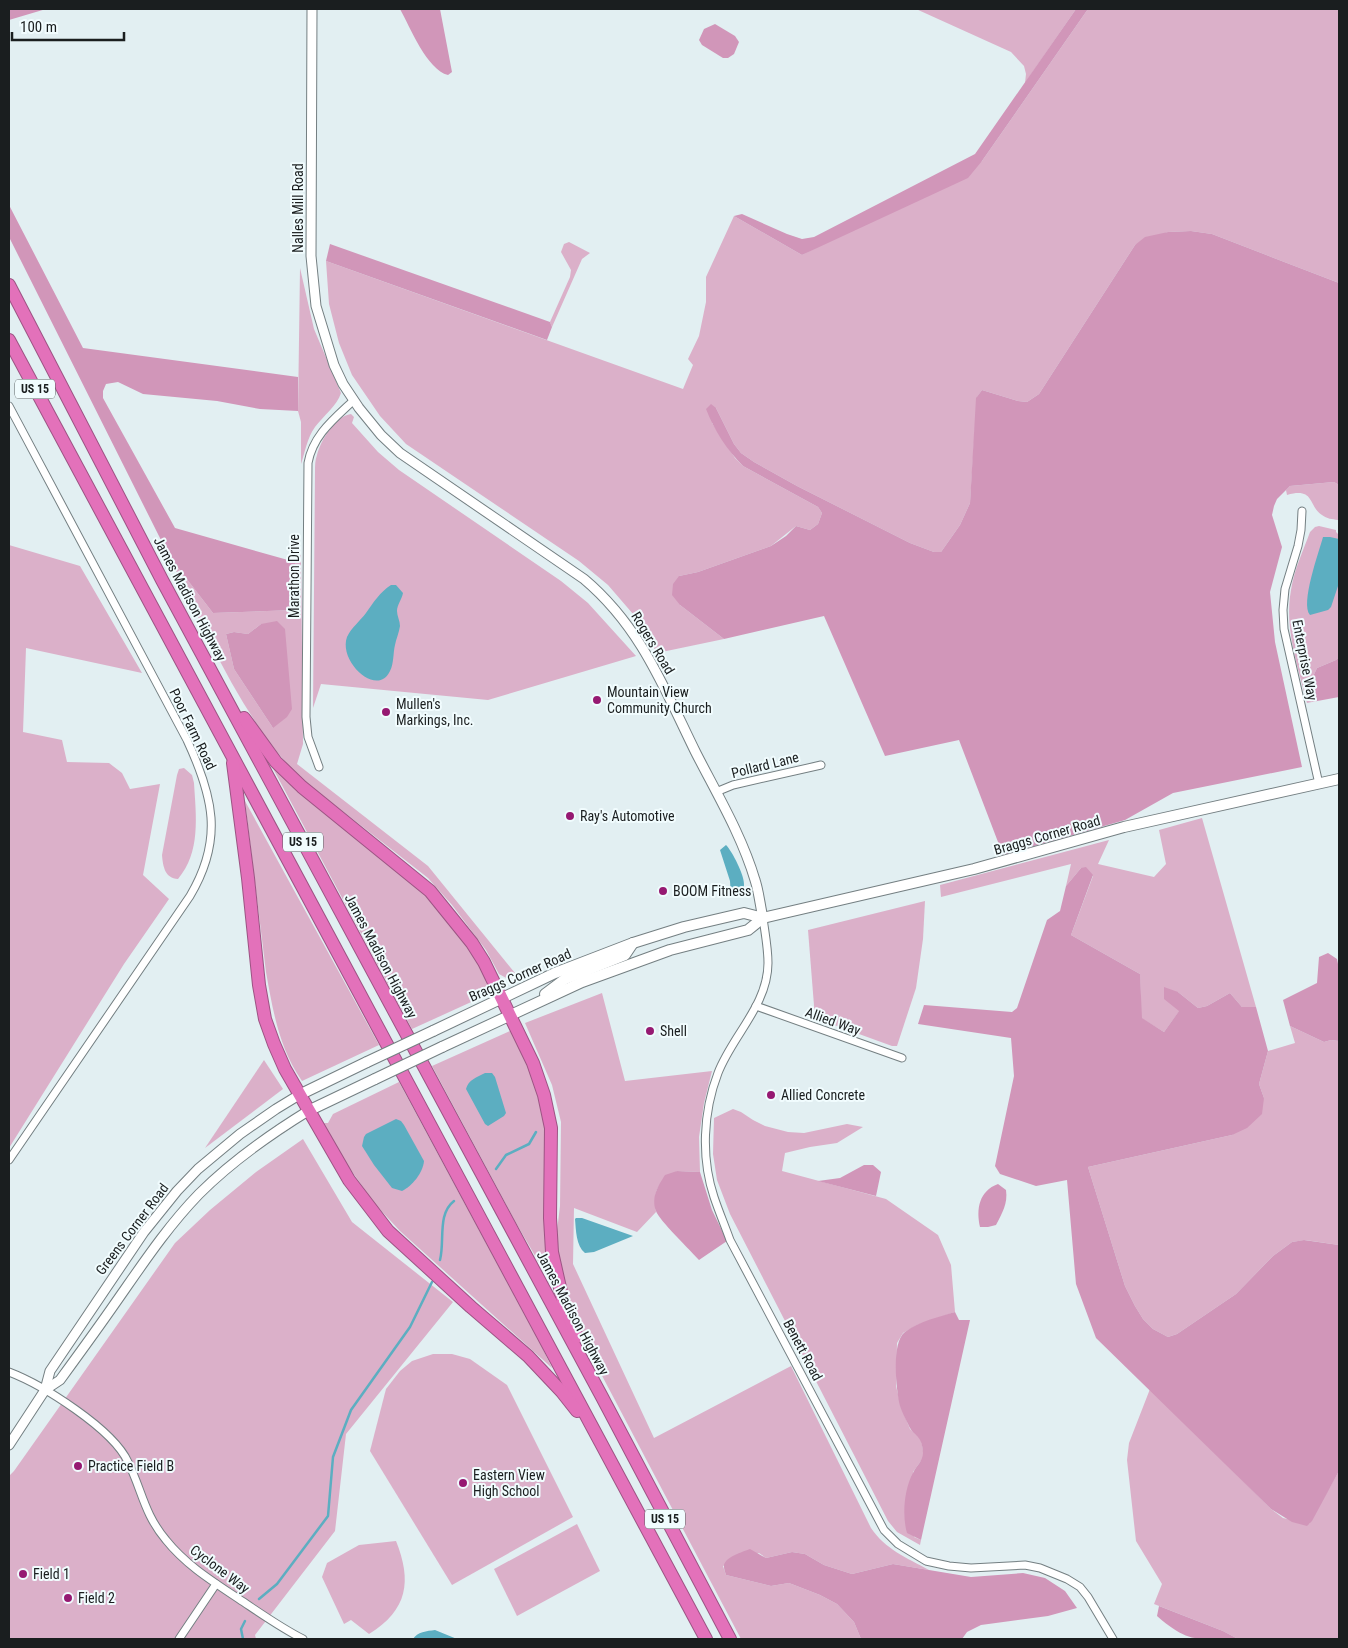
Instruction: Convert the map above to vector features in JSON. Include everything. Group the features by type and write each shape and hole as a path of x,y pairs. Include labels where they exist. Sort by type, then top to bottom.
{"highway":[{"name":"James Madison Highway","path":"9,285 139,536 730,1639"},
{"name":"US 15","path":"9,340 706,1639"},
{"path":"211,671 264,746 289,775 317,801 430,891 444,906 472,943 502,998 539,1079 551,1128 550,1218 552,1252 557,1280 577,1338 602,1397"},
{"path":"232,756 262,1002 274,1044 299,1096 349,1180 388,1231 471,1308 528,1356 562,1392 599,1439"}],"main road":[{"name":"Braggs Corner Road","path":"308,1111 582,982 647,958 748,930 763,918 974,869 1124,827 1339,780"},
{"name":"Braggs Corner Road","path":"299,1096 433,1030 571,966 632,943 684,927 744,912 763,918"},
{"path":"532,1004 566,979 625,955 632,943"}],"street":[{"name":"Nalles Mill Road","path":"312,9 311,256 316,306 334,365 343,384 354,400"},
{"name":"Marathon Drive","path":"320,767 308,737 306,717 308,463 310,453 319,434 354,400"},
{"name":"Rogers Road","path":"354,400 381,435 400,453 569,567 600,592 626,622 648,656 716,792 751,868 757,886 763,918"},
{"name":"Poor Farm Road","path":"9,406 187,740 207,787 212,822 211,838 205,866 195,888 160,941 94,1033 9,1160"},
{"name":"Enterprise Way","path":"1302,511 1298,546 1285,589 1282,610 1284,629 1318,784"},
{"name":"Pollard Lane","path":"716,792 733,784 821,765"},
{"name":"Benett Road","path":"763,918 768,964 766,976 756,1006 718,1074 706,1120 706,1156 713,1196 730,1240 884,1530 898,1544 926,1561 971,1568 1025,1565 1040,1568 1067,1579 1080,1588 1088,1597 1113,1639"},
{"name":"Allied Way","path":"756,1006 902,1058"},
{"name":"Greens Corner Road","path":"9,1445 45,1390 50,1371 144,1232 177,1191 198,1169 240,1134 276,1109 299,1096"},
{"name":"Greens Corner Road","path":"45,1390 60,1380 148,1255 194,1200 261,1141 308,1111"},
{"path":"9,1372 45,1390"},
{"name":"Cyclone Way","path":"45,1390 103,1430 118,1446 129,1463 144,1503 156,1527 183,1559 216,1584 276,1624 303,1639"},
{"path":"179,1639 216,1584"}],"shaded area":[{"path":"9,9 46,9 9,20"},
{"path":"400,9 440,9 452,72 448,75 440,71 426,57"},
{"path":"916,9 1076,9 1025,83 1026,74 1024,66 1011,52"},
{"path":"1076,9 1088,9 982,161 968,178 802,255 734,216 742,214 802,239 814,237 975,154"},
{"path":"1088,9 1339,9 1339,283 1212,234 1191,231 1168,232 1135,245 1039,394 1027,402 982,390 977,397 970,503 960,525 941,552 934,552 910,543 754,462 741,453 734,444 716,408 712,423 735,458 743,466 818,507 822,513 818,524 810,530 796,526 771,546 698,572 679,576 680,605 724,639 657,653 633,614 608,585 579,561 406,444 380,416 352,375 339,343 329,304 326,261 683,389 693,365 688,359 699,336 706,302 706,277 734,216 802,255 982,161"},
{"path":"715,24 735,36 739,42 734,54 728,58 723,58 702,45 699,40 704,29"},
{"path":"9,205 83,348 298,377 298,411 260,409 217,401 143,394 118,382 106,384 103,391 103,398 175,528 295,562 294,610 213,613 169,556 9,237"},
{"path":"1191,231 1212,234 1339,283 1339,485 1334,482 1290,486 1277,499 1272,515 1282,547 1270,592 1275,642 1302,767 1173,793 1125,820 1003,855 959,740 885,756 824,616 724,639 680,605 672,595 673,584 679,576 698,572 771,546 786,536 796,526 810,530 818,524 822,513 818,507 743,466 722,439 706,409 711,404 716,408 734,444 741,453 754,462 910,543 934,552 941,552 960,525 970,503 976,398 982,390 1027,402 1039,394 1135,245 1145,237 1168,232"},
{"path":"569,242 590,253 582,259 552,327 550,322 570,277 571,270 561,252 564,244"},
{"path":"330,244 550,322 552,327 547,340 326,261"},
{"path":"300,268 314,329 341,393 330,411 312,431 301,464 301,422 298,411"},
{"path":"351,414 354,417 352,423 378,452 399,470 561,581 588,603 636,656 488,700 321,684 313,708 315,461 322,443 334,424"},
{"path":"1334,482 1339,485 1338,520 1322,515 1307,495 1296,493 1287,495 1286,490 1290,486"},
{"path":"1319,526 1336,530 1339,535 1339,657 1317,668 1309,685 1312,702 1307,703 1293,647 1289,604 1296,568 1310,532"},
{"path":"9,545 80,566 142,673 26,648 23,732 62,740 67,762 109,763 122,773 130,789 160,784 143,875 169,899 124,964 9,1148"},
{"path":"301,555 303,744 297,764 428,866 519,978 508,979 499,974 486,950 452,905 428,878 299,777 278,753 259,727 226,672 169,556 213,613 294,610 295,562","holes":["261,624 273,728 234,669 226,634 234,632 248,634"]},
{"path":"277,621 285,629 292,709 287,717 273,728 234,669 226,634 234,632 248,634 261,624"},
{"path":"1339,657 1339,697 1312,702 1309,685 1317,668"},
{"path":"268,759 432,900 441,910 465,941 485,975 490,987 485,989 480,998 412,1029"},
{"path":"184,768 192,775 194,783 196,821 194,845 185,868 178,879 167,874 162,855 177,775 179,769"},
{"path":"245,801 379,1045 302,1081 282,1042 271,1001"},
{"path":"1202,818 1256,1007 1242,1007 1230,993 1207,1006 1198,1008 1178,992 1180,1010 1164,1032 1141,1018 1140,974 1071,935 1093,876 1081,868 1066,886 1071,864 941,897 940,885 1109,840 1098,864 1154,877 1166,864 1159,830"},
{"path":"1086,867 1093,875 1071,935 1140,974 1142,1018 1164,1032 1179,1011 1164,999 1164,987 1178,992 1198,1008 1207,1006 1230,993 1242,1007 1256,1007 1268,1051 1259,1084 1264,1098 1262,1114 1247,1128 1232,1135 1088,1167 1125,1286 1143,1319 1153,1329 1168,1337 1177,1334 1236,1294 1273,1256 1292,1242 1304,1240 1339,1245 1339,1471 1312,1521 1307,1526 1292,1522 1271,1509 1096,1338 1076,1284 1067,1180 1036,1186 1000,1174 995,1166 1014,1076 1011,1038 918,1024 924,1005 1012,1012 1017,1008 1047,920 1060,911 1066,886 1081,868"},
{"path":"925,901 923,939 916,988 897,1046 892,1046 815,1018 808,930"},
{"path":"1328,953 1337,959 1339,969 1339,1041 1331,1040 1324,1042 1290,1026 1283,1000 1317,983 1319,957"},
{"path":"602,993 625,1081 712,1071 704,1103 699,1137 700,1172 677,1171 661,1184 655,1197 656,1212 637,1232 574,1208 573,1264 654,1438 791,1366 871,1528 883,1542 929,1570 893,1564 852,1574 824,1565 805,1554 792,1552 766,1558 759,1553 723,1566 726,1575 771,1586 789,1583 820,1595 837,1604 854,1622 861,1639 741,1639 580,1334 560,1272 557,1231 560,1206 561,1122 552,1085 525,1023"},
{"path":"1290,1026 1324,1042 1331,1040 1339,1041 1339,1245 1305,1240 1292,1242 1273,1256 1236,1294 1177,1334 1168,1337 1153,1329 1143,1319 1125,1286 1088,1167 1232,1135 1264,1098 1259,1084 1268,1051 1295,1043"},
{"path":"512,1030 532,1073 546,1128 552,1276 548,1278 516,1223 432,1066"},
{"path":"264,1060 283,1089 205,1148"},
{"path":"399,1082 552,1368 400,1231 375,1204 341,1156 323,1123 328,1123 333,1114"},
{"path":"733,1109 765,1126 788,1132 804,1133 847,1124 863,1127 837,1143 785,1153 782,1171 886,1199 938,1235 951,1265 955,1312 917,1325 903,1333 897,1343 896,1386 901,1407 910,1429 921,1439 923,1451 923,1458 913,1472 914,1537 921,1540 920,1545 897,1532 888,1521 730,1214 717,1180 713,1154 714,1118"},
{"path":"303,1139 352,1222 453,1302 346,1434 335,1531 255,1635 256,1639 9,1639 9,1476 175,1243 210,1210 256,1172"},
{"path":"864,1165 873,1165 881,1172 876,1196 818,1181 840,1178"},
{"path":"677,1171 700,1172 712,1210 727,1241 699,1260 656,1211 654,1201 660,1183 665,1175"},
{"path":"998,1184 1006,1190 1006,1200 1002,1212 996,1225 980,1227 978,1214 980,1201 987,1191"},
{"path":"955,1312 959,1320 970,1320 921,1540 907,1533 905,1526 906,1495 910,1479 922,1459 923,1453 921,1442 910,1428 900,1406 896,1378 896,1356 901,1337 905,1332 923,1322"},
{"path":"433,1354 452,1354 470,1359 507,1385 573,1517 452,1585 370,1451 386,1389 400,1371 412,1361"},
{"path":"1150,1389 1271,1509 1283,1518 1309,1524 1339,1471 1339,1639 1238,1639 1223,1631 1154,1604 1162,1584 1136,1541 1127,1460 1129,1443"},
{"path":"577,1524 600,1571 517,1616 494,1569"},
{"path":"396,1541 401,1555 405,1582 399,1605 382,1625 369,1634 351,1620 344,1624 322,1577 327,1563 359,1545"},
{"path":"750,1549 766,1558 792,1552 805,1554 824,1565 852,1574 893,1564 971,1577 1023,1573 1045,1578 1065,1591 1077,1608 1048,1616 981,1625 967,1632 962,1639 861,1639 854,1622 837,1604 820,1595 789,1583 771,1586 726,1575 724,1567 727,1560"},
{"path":"1159,1606 1223,1631 1238,1639 1203,1639 1186,1636 1157,1616"}],"water":[{"path":"1323,537 1339,539 1339,583 1331,607 1328,610 1310,615 1307,600 1314,565"},
{"path":"391,585 396,585 403,593 397,611 400,626 390,671 384,678 377,681 361,674 353,666 348,657 347,637 377,598"},
{"path":"726,845 735,858 744,881 743,891 740,896 731,896 730,881 720,850"},
{"path":"485,1073 492,1073 495,1077 506,1113 488,1126 485,1124 466,1089 471,1081"},
{"path":"396,1119 404,1125 424,1161 422,1170 416,1179 402,1191 392,1188 362,1146 366,1134"},
{"path":"576,1218 582,1218 633,1236 594,1252 585,1253 578,1242"},
{"path":"435,1630 457,1639 413,1639 420,1633"}],"waterway":[{"path":"496,1169 506,1155 529,1144 536,1132"},
{"path":"440,1260 443,1220 449,1206 454,1201"},
{"path":"259,1599 277,1584 328,1516 333,1457 351,1410 410,1327 432,1282"},
{"path":"243,1639 241,1629 245,1621"}],"place":[{"name":"Mountain View Community Church","path":"597,700"},
{"name":"Mullen's Markings, Inc.","path":"386,712"},
{"name":"Ray's Automotive","path":"570,816"},
{"name":"BOOM Fitness","path":"663,891"},
{"name":"Shell","path":"650,1031"},
{"name":"Allied Concrete","path":"771,1095"},
{"name":"Practice Field B","path":"78,1466"},
{"name":"Eastern View High School","path":"463,1483"},
{"name":"Field 1","path":"23,1574"},
{"name":"Field 2","path":"68,1598"}]}
